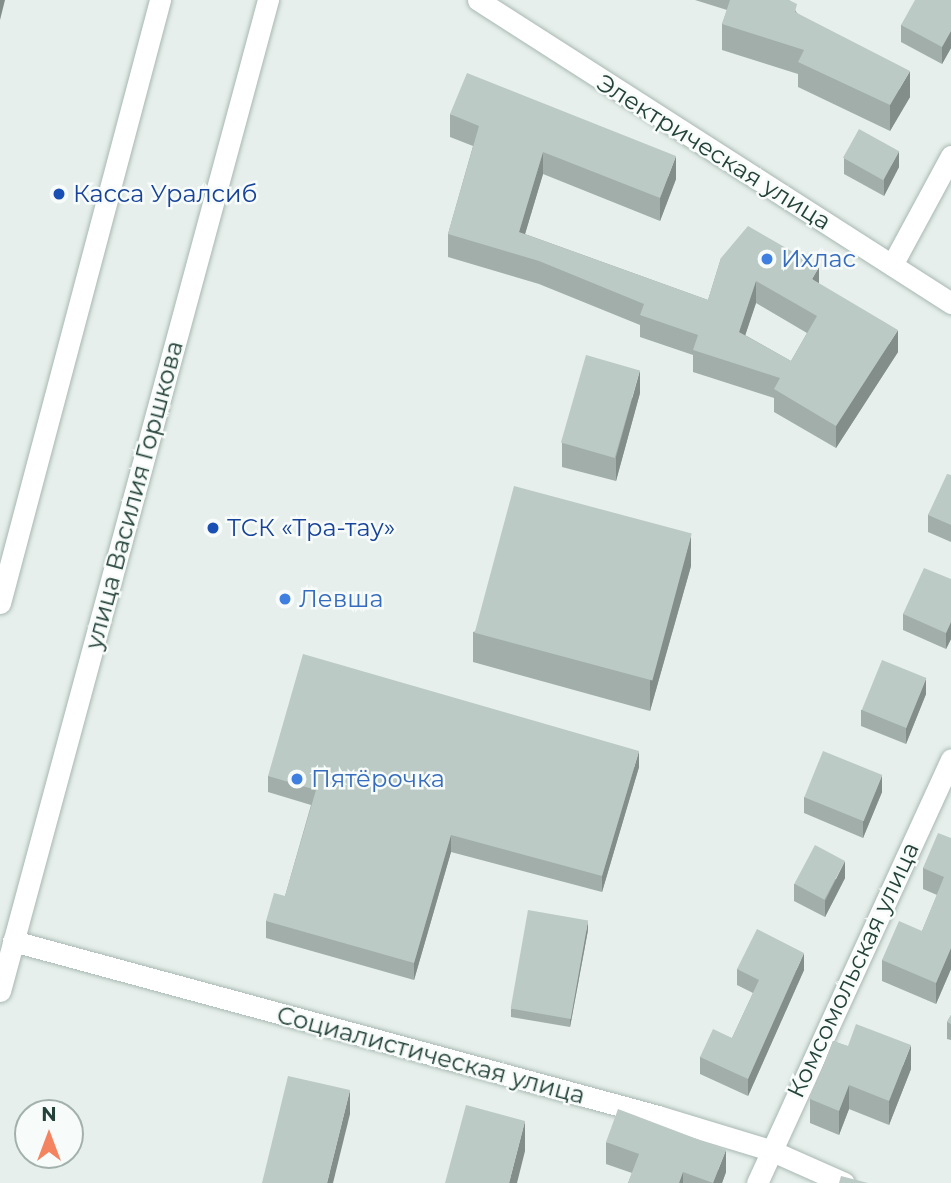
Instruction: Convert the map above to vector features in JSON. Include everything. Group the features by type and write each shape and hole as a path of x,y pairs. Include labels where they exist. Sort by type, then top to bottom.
{"main road":[{"path":"0,603 160,0"},
{"name":"улица Василия Горшкова","path":"0,991 268,0"},
{"name":"Электрическая улица","path":"478,0 951,303"},
{"path":"892,265 951,156"},
{"name":"Комсомольская улица","path":"757,1183 951,758"},
{"name":"Социалистическая улица","path":"13,941 770,1150 844,1183"}],"building":[{"path":"730,0 789,0 797,4 795,12 910,71 890,105 798,62 804,50 722,24"},
{"path":"915,0 951,0 951,31 942,47 901,25"},
{"path":"467,73 676,156 660,198 543,152 519,232 708,300 721,258 748,226 819,267 812,279 898,330 836,426 774,389 780,378 693,350 698,335 640,315 644,304 539,261 448,234 479,126 450,114","holes":["756,281 817,316 791,361 739,332"]},
{"path":"859,129 899,151 883,180 843,158"},
{"path":"586,355 640,370 615,458 561,442"},
{"path":"947,474 951,475 951,525 928,515"},
{"path":"514,486 692,534 652,680 475,633"},
{"path":"924,568 951,579 951,622 946,633 903,614"},
{"path":"303,654 639,751 602,876 451,835 414,963 266,921 274,893 285,896 316,790 268,776"},
{"path":"882,660 927,678 906,728 862,710"},
{"path":"823,751 882,775 864,821 804,797"},
{"path":"938,833 951,838 951,948 936,983 882,960 899,921 922,931 944,877 923,868"},
{"path":"815,845 845,861 824,900 794,884"},
{"path":"528,910 588,921 571,1019 511,1008"},
{"path":"757,929 804,953 748,1079 700,1057 713,1029 732,1038 759,980 737,969"},
{"path":"856,1024 911,1045 889,1101 849,1085 839,1111 810,1099 833,1041 848,1046"},
{"path":"288,1076 350,1090 327,1183 262,1183"},
{"path":"466,1105 525,1121 509,1183 445,1183"},
{"path":"618,1109 726,1150 713,1183 683,1172 679,1183 628,1183 639,1154 606,1142"},
{"path":"841,1176 868,1183 839,1183"}],"place":[{"name":"Касса Уралсиб","path":"59,194"},
{"name":"Ихлас","path":"767,259"},
{"name":"ТСК «Тра-тау»","path":"213,528"},
{"name":"Левша","path":"285,599"},
{"name":"Пятёрочка","path":"297,779"}]}
